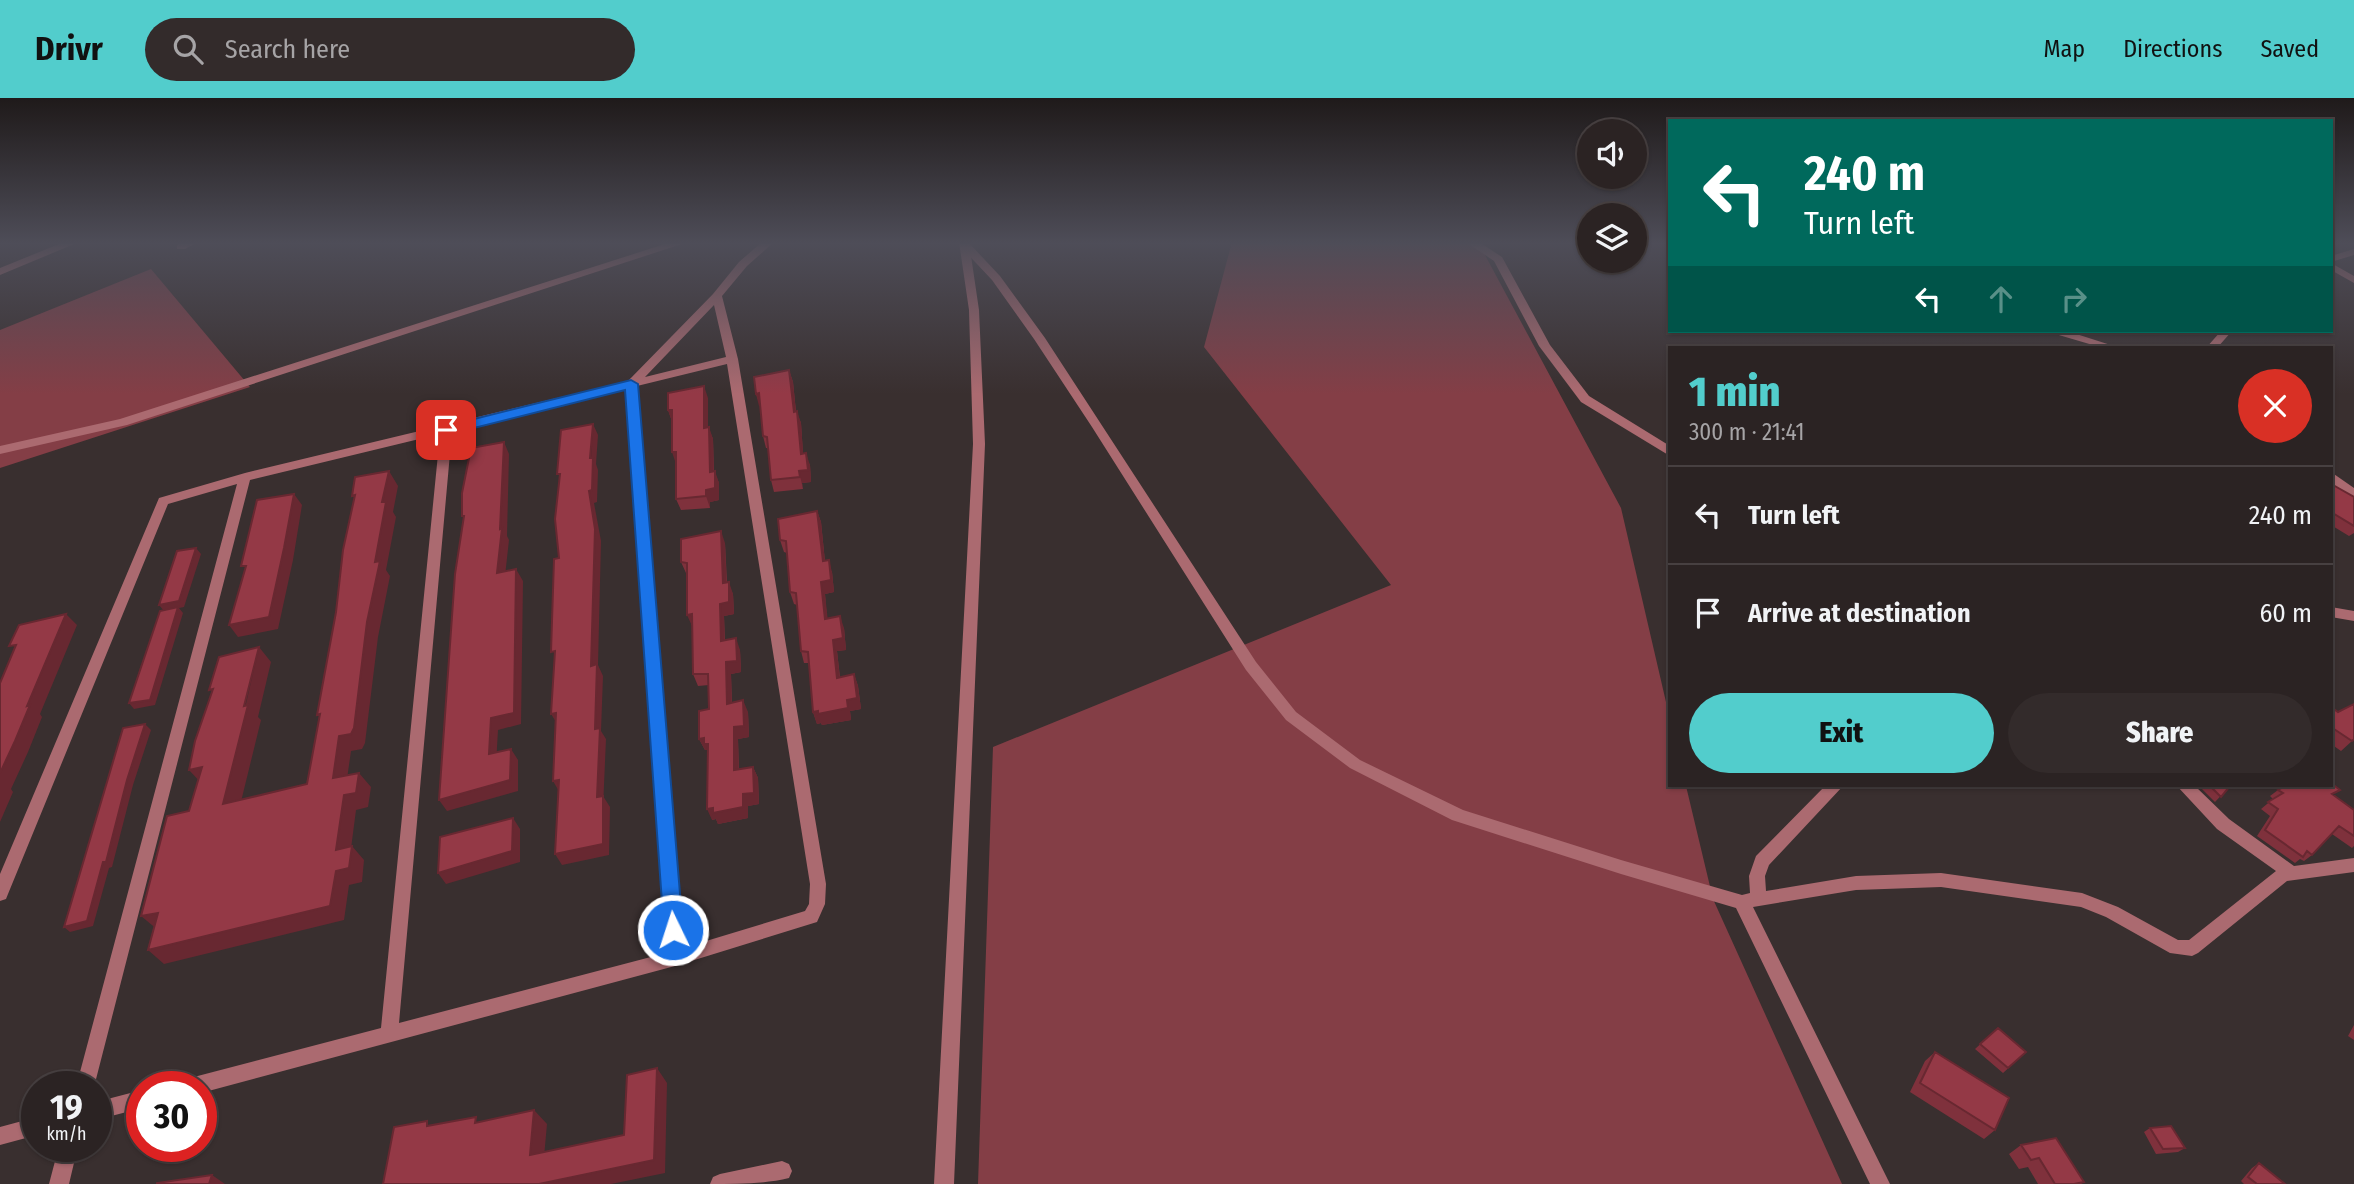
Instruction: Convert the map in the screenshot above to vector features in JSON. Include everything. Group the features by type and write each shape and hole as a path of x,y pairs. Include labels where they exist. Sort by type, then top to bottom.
{"street":[{"path":"0,450 135,418 525,293"},
{"path":"675,958 631,384 720,293"},
{"path":"944,1184 979,444 972,293"},
{"path":"1007,293 1098,426 1251,666 1291,716 1355,764 1458,815 1621,867 1750,900 1856,883 1941,880 2082,901 2112,912 2176,948 2192,948 2289,872 2354,865"},
{"path":"1516,293 1545,346 1585,399 1668,451"},
{"path":"217,1080 675,958 811,917 817,904 818,884 732,359 717,296"},
{"path":"2063,333 2107,346"},
{"path":"2212,346 2225,333"},
{"path":"0,894 163,501 245,477 732,359"},
{"path":"389,1035 446,430"},
{"path":"89,1071 245,477"},
{"path":"2333,478 2354,495"},
{"path":"2333,612 2354,616"},
{"path":"1834,787 1762,861 1750,900 1881,1184"},
{"path":"2186,787 2223,824 2289,872"},
{"path":"0,1136 21,1130"},
{"path":"59,1184 65,1162"},
{"path":"720,1184 782,1171"}],"shaded area":[{"path":"92,293 171,293 250,387 0,468 0,330"},
{"path":"1218,293 1505,293 1621,508 1668,711 1668,787 1686,787 1713,899 1842,1184 978,1184 993,747 1391,585 1204,347"}],"building":[{"path":"789,370 794,412 797,411 801,454 806,453 808,470 799,471 800,477 771,480 767,437 763,436 759,393 756,394 754,377"},
{"path":"704,386 704,428 709,427 710,472 715,471 715,488 706,490 706,496 676,499 676,452 672,452 672,410 668,410 668,393"},
{"path":"593,424 590,458 593,458 592,490 589,491 595,529 591,666 597,664 595,729 600,728 597,797 603,796 603,844 555,854 559,780 553,781 556,713 551,714 555,651 551,652 554,559 559,558 555,519 560,474 557,474 561,430"},
{"path":"504,442 500,529 502,528 497,573 516,569 514,713 491,718 489,754 511,749 510,780 439,800 455,574 464,516 462,493 471,448"},
{"path":"389,471 382,502 386,502 375,562 380,561 367,622 354,728 351,734 339,736 333,778 359,773 356,793 344,795 336,850 352,846 349,868 336,871 330,906 148,950 158,913 141,916 167,816 189,811 202,767 189,770 195,741 213,689 209,690 219,657 259,647 244,706 248,705 223,804 307,784 336,612 343,550 355,495 352,496 355,477"},
{"path":"2333,485 2354,497 2354,526 2333,513"},
{"path":"294,494 269,617 229,625 246,566 241,566 257,500"},
{"path":"817,511 823,561 829,560 831,580 821,582 825,619 840,616 843,638 833,640 837,678 854,674 857,698 847,700 848,708 818,714 818,711 813,712 808,652 801,651 796,593 790,592 786,541 780,540 778,519"},
{"path":"721,531 723,583 729,582 729,602 720,604 721,641 736,638 737,661 726,662 727,704 743,700 744,726 734,727 734,770 753,767 754,793 743,794 743,807 713,813 713,808 707,809 708,744 704,744 704,738 699,739 699,711 709,709 708,674 693,674 692,614 687,615 687,563 681,562 681,539"},
{"path":"196,548 179,601 159,605 177,551"},
{"path":"178,607 150,700 129,703 160,611"},
{"path":"66,614 0,773 0,683 16,645 9,646 19,625"},
{"path":"2354,704 2352,741 2333,728 2333,708 2338,712"},
{"path":"145,724 87,921 64,927 123,728"},
{"path":"2333,785 2340,790 2332,794 2354,810 2354,836 2339,826 2312,855 2307,851 2303,857 2265,830 2278,809 2268,802 2283,793 2278,790 2283,787 2333,787"},
{"path":"2211,787 2229,787 2221,797"},
{"path":"513,818 512,851 438,873 440,837"},
{"path":"1998,1028 2026,1052 2008,1068 1980,1044"},
{"path":"1935,1052 2009,1098 1995,1130 1920,1083"},
{"path":"657,1068 654,1160 539,1184 383,1184 394,1127 427,1121 427,1126 476,1117 475,1123 534,1110 530,1155 624,1135 627,1075"},
{"path":"2171,1126 2185,1148 2163,1149 2150,1128"},
{"path":"2056,1138 2084,1182 2055,1184 2039,1158 2031,1160 2021,1145"},
{"path":"2259,1163 2285,1184 2257,1184 2248,1177"},
{"path":"212,1175 209,1184 157,1184 157,1183"}],"route":[{"path":"446,430 631,384 673,930"}]}
